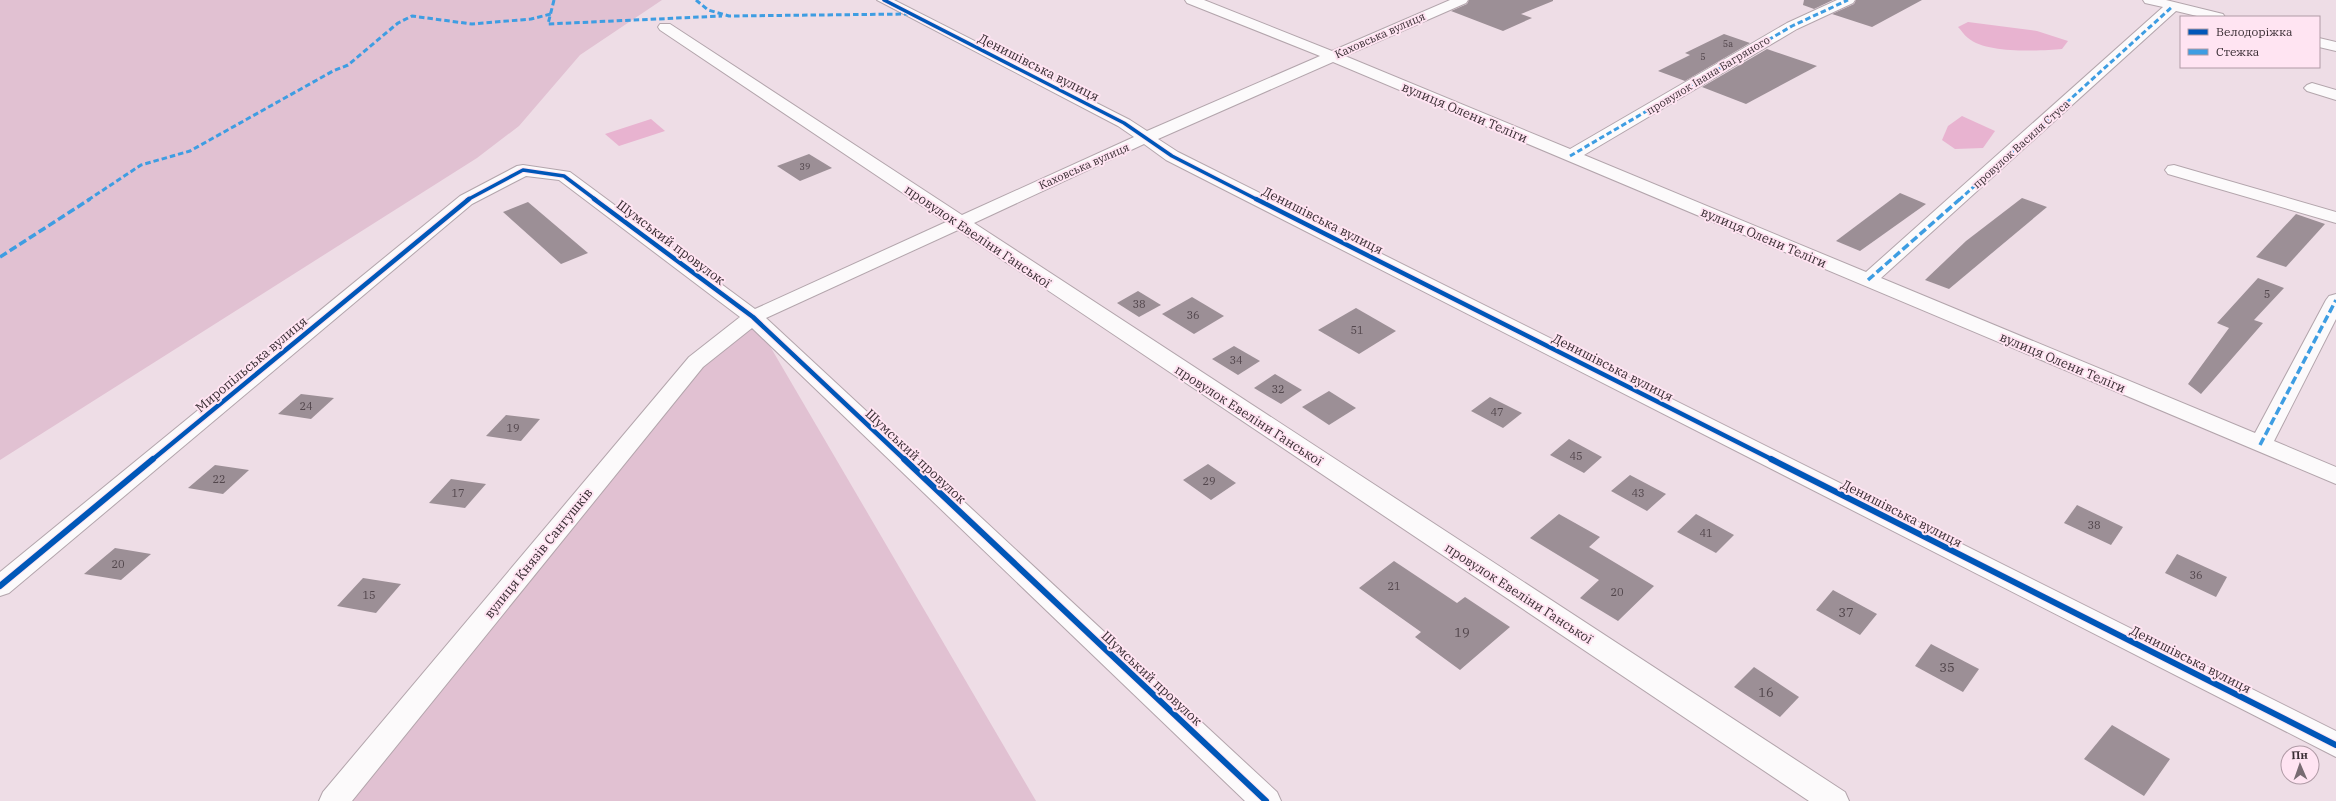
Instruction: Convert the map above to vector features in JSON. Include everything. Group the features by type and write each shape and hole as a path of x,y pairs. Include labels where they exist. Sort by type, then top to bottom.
{"street":[{"name":"Денишівська вулиця","path":"884,0 1124,123 1172,156 2336,745"},
{"name":"Каховська вулиця","path":"754,317 1145,138 1461,0"},
{"name":"провулок Івана Багряного","path":"1570,156 1792,26 1846,0"},
{"path":"2150,0 2214,16"},
{"name":"вулиця Олени Теліги","path":"1205,2 2336,476"},
{"name":"провулок Василя Стуса","path":"1868,280 2043,125 2173,6"},
{"name":"провулок Евеліни Ганської","path":"664,27 958,223 1834,801"},
{"path":"2320,42 2336,47"},
{"path":"2312,88 2336,95"},
{"name":"Шумський провулок","path":"523,170 564,176 754,317 1266,801"},
{"name":"Миропільська вулиця","path":"0,586 466,200 523,170"},
{"path":"2174,170 2336,218"},
{"path":"2260,445 2336,300"},
{"name":"вулиця Князів Сангушків","path":"334,801 696,362 754,317"}],"shaded area":[{"path":"0,0 662,0 580,55 519,126 477,158 0,460"},
{"path":"1968,22 2037,31 2068,41 2062,49 2052,50 2027,51 1987,47 1968,38 1958,27"},
{"path":"1962,116 1995,131 1983,148 1955,149 1942,140 1948,126"},
{"path":"651,119 665,131 619,146 605,134"},
{"path":"753,317 1036,801 332,801 696,362"}],"building":[{"path":"1469,0 1553,1 1521,14 1532,18 1503,31 1451,11 1467,4"},
{"path":"1804,0 1833,0 1814,9 1803,5"},
{"path":"1856,0 1922,0 1872,27 1832,14 1854,4"},
{"path":"1724,34 1750,43 1685,81 1658,71 1690,55 1685,53"},
{"path":"1767,49 1817,66 1746,104 1702,87"},
{"path":"809,154 832,168 800,181 777,166"},
{"path":"1900,193 1926,204 1860,251 1836,241"},
{"path":"2022,198 2047,207 1949,289 1925,280 1966,241"},
{"path":"528,202 588,253 561,264 503,212"},
{"path":"2296,214 2325,224 2286,267 2256,257"},
{"path":"2258,278 2284,288 2254,320 2263,323 2201,394 2188,384 2229,328 2217,323"},
{"path":"1138,291 1161,305 1139,317 1117,303"},
{"path":"1192,297 1224,316 1194,334 1162,314"},
{"path":"1356,308 1396,331 1359,354 1318,330"},
{"path":"1234,346 1260,361 1238,375 1212,359"},
{"path":"1275,374 1302,390 1281,404 1254,388"},
{"path":"1329,391 1356,408 1329,425 1302,407"},
{"path":"301,394 334,398 311,419 278,414"},
{"path":"1490,397 1522,413 1503,428 1471,411"},
{"path":"506,415 540,419 521,441 486,436"},
{"path":"1569,439 1602,457 1584,473 1550,455"},
{"path":"1208,464 1236,483 1211,500 1183,480"},
{"path":"215,465 249,470 223,494 188,488"},
{"path":"1630,475 1666,494 1647,511 1611,491"},
{"path":"451,479 486,484 465,508 429,503"},
{"path":"2077,505 2123,527 2111,545 2064,523"},
{"path":"1559,514 1600,537 1589,547 1654,586 1618,621 1580,598 1599,580 1530,538"},
{"path":"1696,514 1734,535 1716,553 1677,532"},
{"path":"115,548 151,554 121,580 84,574"},
{"path":"2177,554 2227,577 2216,597 2165,573"},
{"path":"1394,561 1457,603 1465,597 1510,627 1460,670 1415,637 1421,632 1359,588"},
{"path":"363,578 401,584 376,613 337,606"},
{"path":"1833,590 1877,614 1860,635 1816,610"},
{"path":"1931,644 1979,669 1963,692 1915,666"},
{"path":"1754,667 1799,697 1780,717 1734,687"},
{"path":"2112,725 2170,759 2144,796 2084,759"}],"marked path":[{"path":"554,0 548,24 722,16"},
{"path":"696,0 708,10 729,16 908,14"},
{"path":"1570,156 1792,26 1848,0"},
{"path":"1868,280 2043,125 2173,6"},
{"path":"0,257 141,165 190,151 333,71 348,65 398,23 412,16 472,24 531,19 551,14"},
{"path":"2260,445 2336,300"}],"cycle path":[{"path":"884,0 1124,123 1172,156 2336,745"},
{"path":"0,586 466,200 523,170 564,176 753,317 1266,801"}]}
